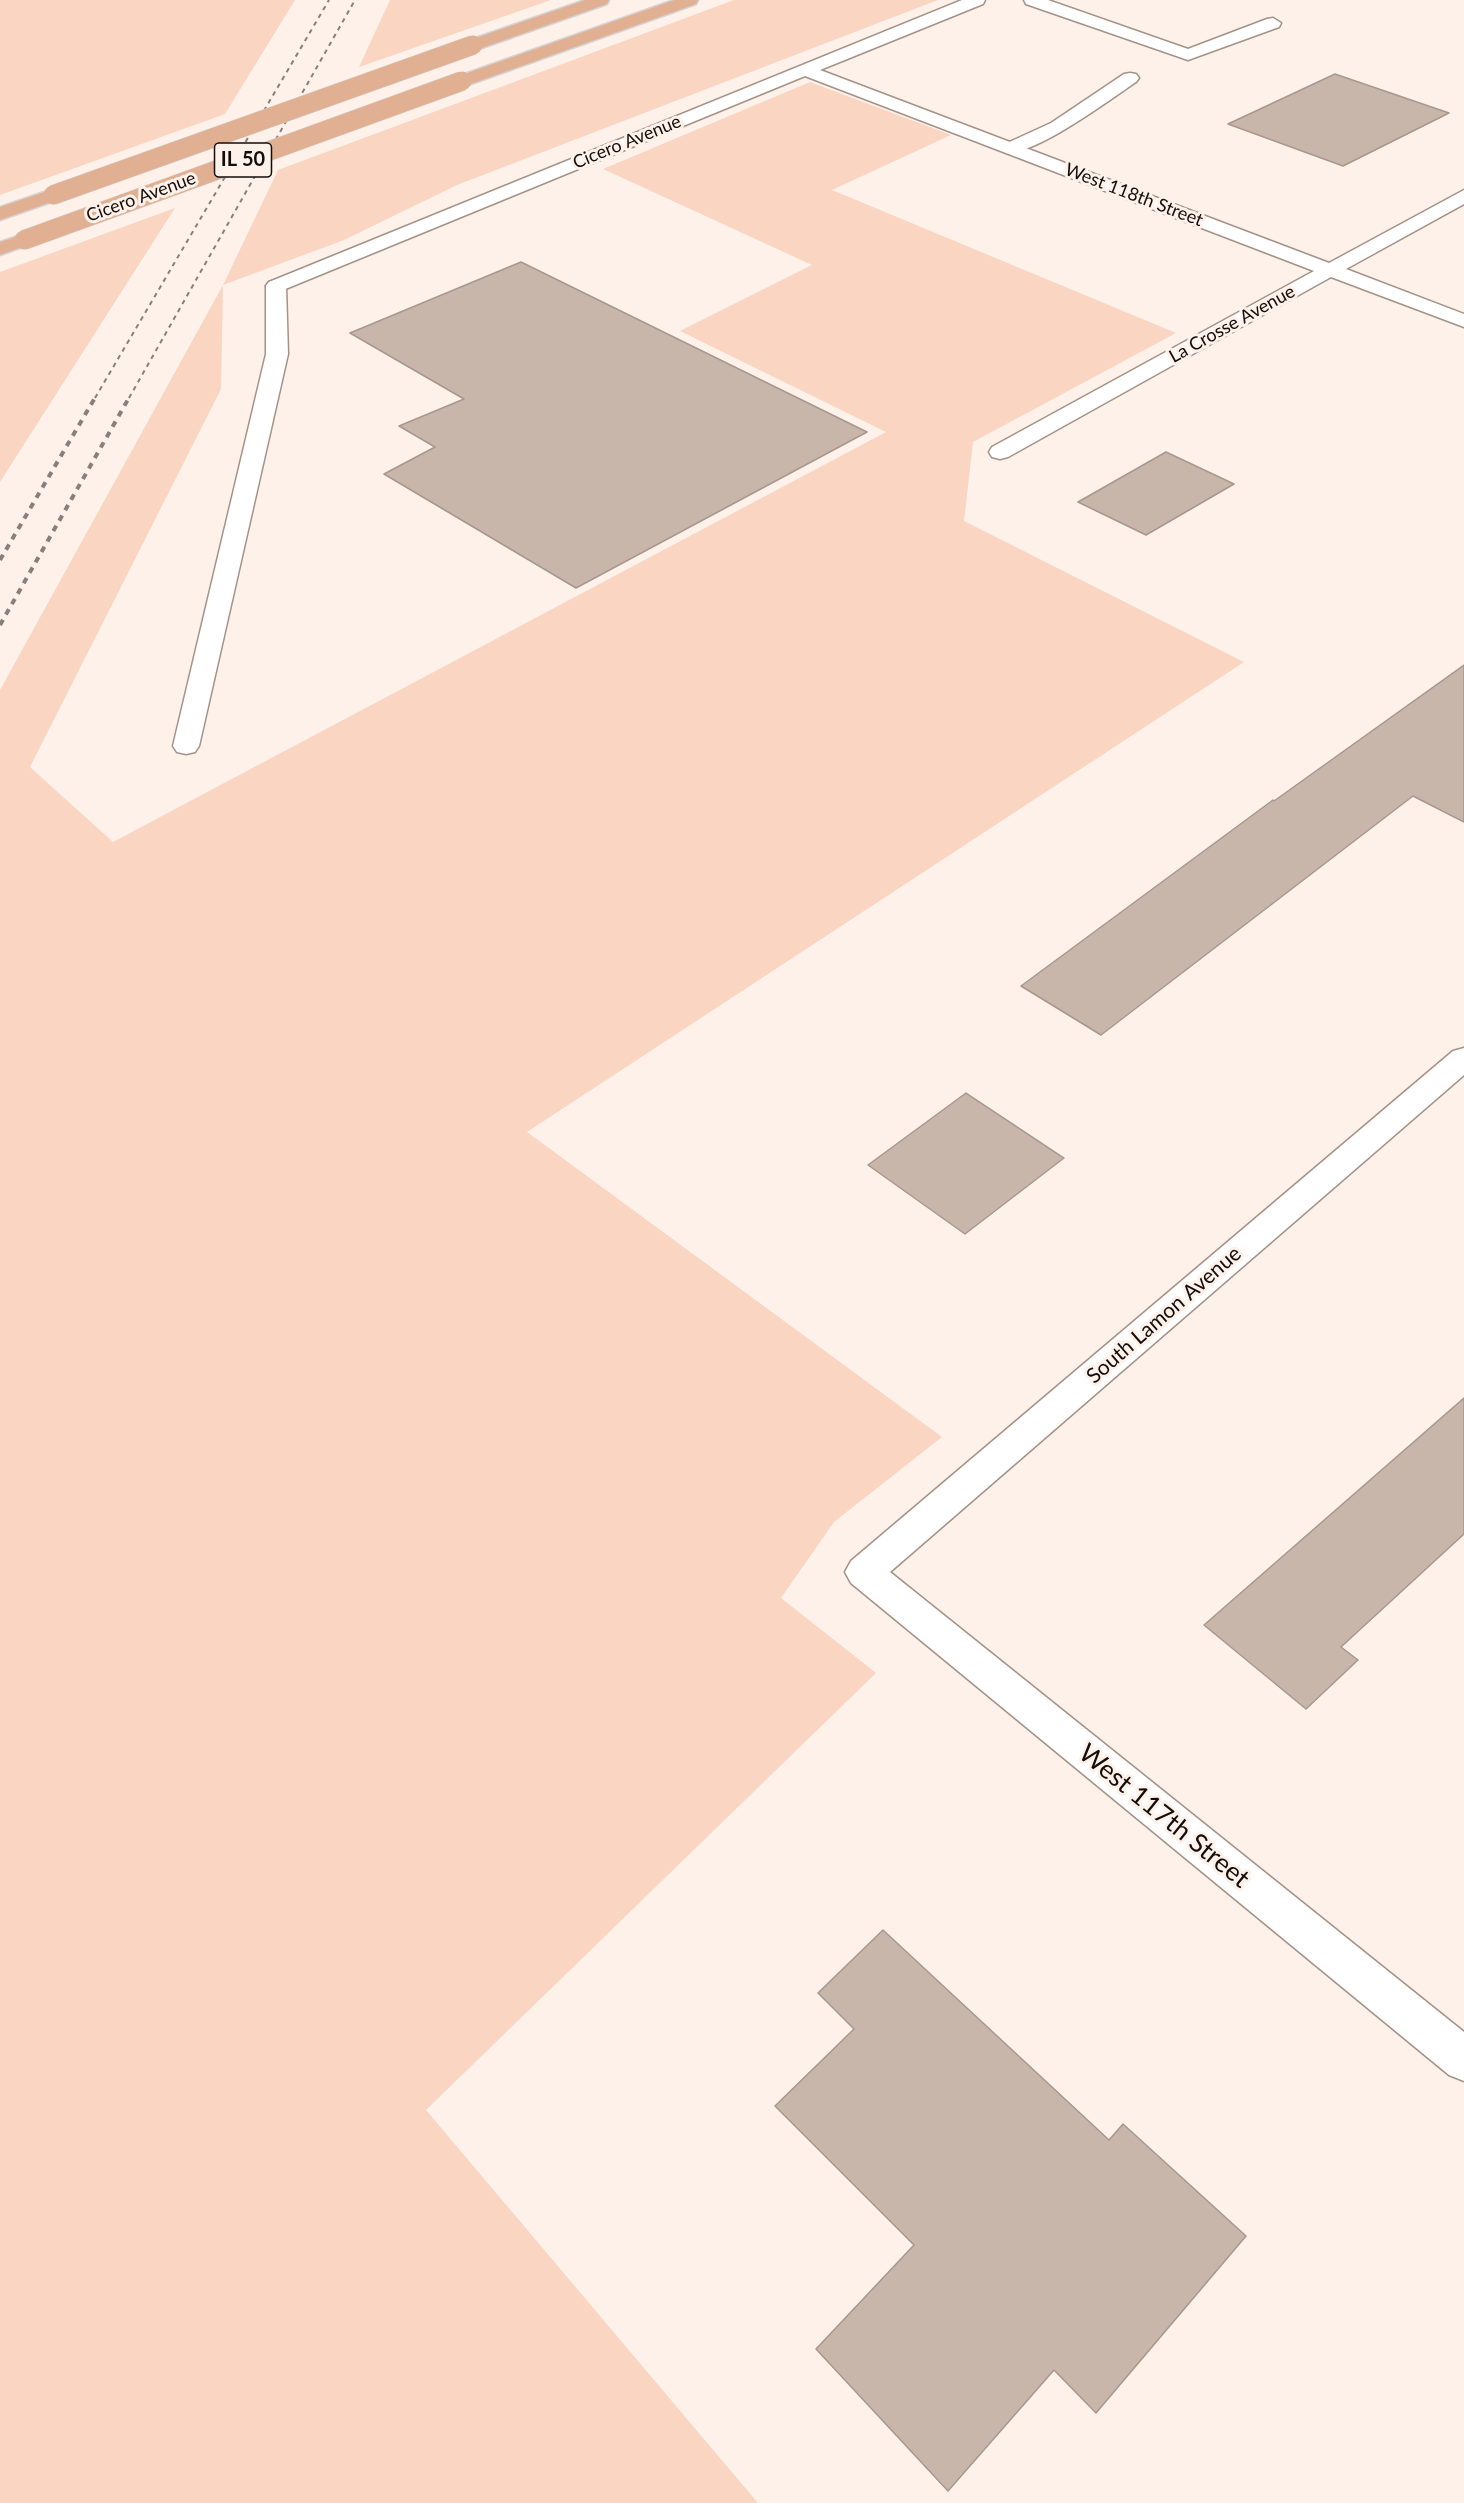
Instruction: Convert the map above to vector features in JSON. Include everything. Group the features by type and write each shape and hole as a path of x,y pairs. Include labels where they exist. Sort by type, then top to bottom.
{"main road":[{"name":"Cicero Avenue","path":"0,214 601,0"},
{"name":"Cicero Avenue","path":"0,249 690,0"}],"street":[{"name":"Cicero Avenue","path":"186,746 277,354 276,286 977,0"},
{"path":"1032,0 1188,55 1273,23"},
{"name":"West 118th Street","path":"804,70 1464,321"},
{"path":"1012,148 1057,127 1130,78"},
{"name":"La Crosse Avenue","path":"1000,452 1464,196"},
{"name":"South Lamon Avenue","path":"864,1572 1464,1058"},
{"name":"West 117th Street","path":"864,1572 1464,2060"}],"shaded area":[{"path":"0,0 295,0 225,114 0,195"},
{"path":"390,0 551,0 359,67"},
{"path":"734,0 938,0 457,185 344,240 223,285 278,170"},
{"path":"810,82 951,135 832,190 1176,333 973,442 964,521 1244,662 527,1132 942,1437 834,1522 781,1598 876,1673 426,2110 758,2503 0,2503 0,690 223,285 221,389 30,767 113,842 886,432 680,331 812,265 603,169"},
{"path":"175,208 0,482 0,272"}],"building":[{"path":"1335,74 1449,113 1343,166 1228,124"},
{"path":"521,262 867,432 576,588 384,474 435,447 399,426 464,399 350,333"},
{"path":"1166,452 1234,484 1146,535 1078,502"},
{"path":"1464,665 1464,822 1413,796 1101,1035 1021,986 1273,800"},
{"path":"966,1093 1064,1158 965,1234 868,1165"},
{"path":"1464,1398 1464,1534 1341,1647 1358,1660 1306,1709 1204,1625"},
{"path":"883,1930 1109,2140 1123,2124 1246,2236 1096,2413 1054,2370 948,2491 816,2349 914,2245 775,2106 854,2029 818,1993"}],"railway":[{"path":"95,398 329,0"},
{"path":"129,398 355,0"},
{"path":"0,560 96,396"},
{"path":"0,625 130,396"}]}
